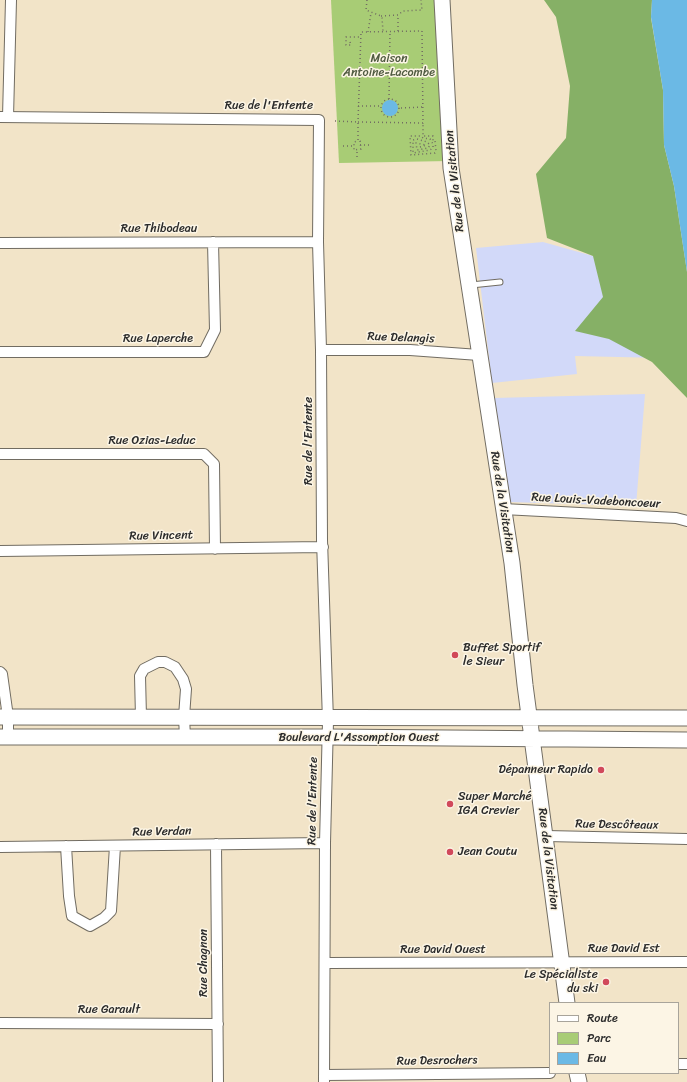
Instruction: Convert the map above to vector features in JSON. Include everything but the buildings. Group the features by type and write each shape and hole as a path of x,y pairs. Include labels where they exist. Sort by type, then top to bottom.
{"street":[{"path":"4,117 11,0"},
{"name":"Rue de la Visitation","path":"442,0 451,168 512,563 532,739 567,1002"},
{"name":"Rue de l'Entente","path":"4,117 319,120 318,242 321,350 322,547 328,717 325,843 324,1079"},
{"name":"Rue Laperche","path":"0,352 204,352 215,330 213,242"},
{"name":"Rue Thibodeau","path":"0,243 318,242"},
{"name":"Rue Delangis","path":"321,350 410,350 479,355"},
{"name":"Rue Ozias-Leduc","path":"0,454 204,454 214,464 215,548"},
{"name":"Rue Louis-Vadeboncoeur","path":"503,509 676,518 687,521"},
{"name":"Rue Vincent","path":"0,551 322,547"},
{"path":"141,717 140,676 144,669 158,662 165,662 175,667 183,678 186,689 184,717 185,737"},
{"name":"Boulevard L'Assomption Ouest","path":"0,672 2,674 4,737 328,737 687,740"},
{"name":"Boulevard L'Assomption Ouest","path":"4,717 687,718"},
{"path":"612,718 612,739"},
{"name":"Rue Descôteaux","path":"546,836 687,839"},
{"name":"Rue Verdan","path":"0,847 325,843"},
{"name":"Rue Chagnon","path":"216,844 218,1082"},
{"path":"66,846 69,896 72,916 90,926 104,918 111,911 115,846"},
{"name":"Rue David Est","path":"562,962 687,962"},
{"name":"Rue David Ouest","path":"325,963 562,962"},
{"name":"Rue Garault","path":"0,1023 218,1024"},
{"name":"Rue Desrochers","path":"324,1079 549,1073"}],"lane":[{"path":"469,285 500,282"}],"path":[{"path":"367,0 366,10 381,16 398,15 403,10 422,10 421,0"},
{"path":"368,32 371,13"},
{"path":"398,15 398,32"},
{"path":"381,16 383,20 383,32"},
{"path":"357,157 358,149 361,149 360,141 358,141 360,32 422,31 423,136 433,136 436,151 434,153 411,155 410,136 420,136 430,139 433,144 433,148 430,150 413,153 413,140 417,139 427,142 430,145 428,148 417,150 416,143 426,145 420,147"},
{"path":"389,99 390,32"},
{"path":"350,42 350,45 346,45 346,37 360,37"},
{"path":"359,75 423,76"},
{"path":"380,106 385,100 389,99 396,101 400,108"},
{"path":"358,106 380,106"},
{"path":"380,106 382,113 389,117 395,116 400,108"},
{"path":"400,108 423,107"},
{"path":"389,117 390,123"},
{"path":"335,122 423,123"},
{"path":"354,146 354,142 358,141"},
{"path":"360,145 370,145"},
{"path":"343,146 354,146"},
{"path":"354,146 354,150 358,149"}],"shaded area":[{"path":"543,242 593,256 662,358 575,356 577,374 492,383 476,248"},
{"path":"645,394 636,506 509,502 494,398"}],"green space":[{"name":"Maison Antoine-Lacombe","path":"331,0 442,0 449,161 339,163"},
{"path":"544,0 652,0 651,18 663,90 664,145 674,186 687,272 687,398 652,362 609,339 575,331 603,297 593,256 547,238 536,174 566,138 570,86 556,17"}],"water":[{"path":"652,0 687,0 687,272 674,186 664,145 663,90 651,17"},
{"path":"390,100 397,105 398,108 393,115 390,116 383,111 382,108 387,101"}],"place":[{"name":"Buffet Sportif le Sieur","path":"455,655"},
{"name":"Dépanneur Rapido","path":"601,770"},
{"name":"Super Marché IGA Crevier","path":"450,804"},
{"name":"Jean Coutu","path":"450,852"},
{"name":"Le Spécialiste du ski","path":"606,982"}]}
